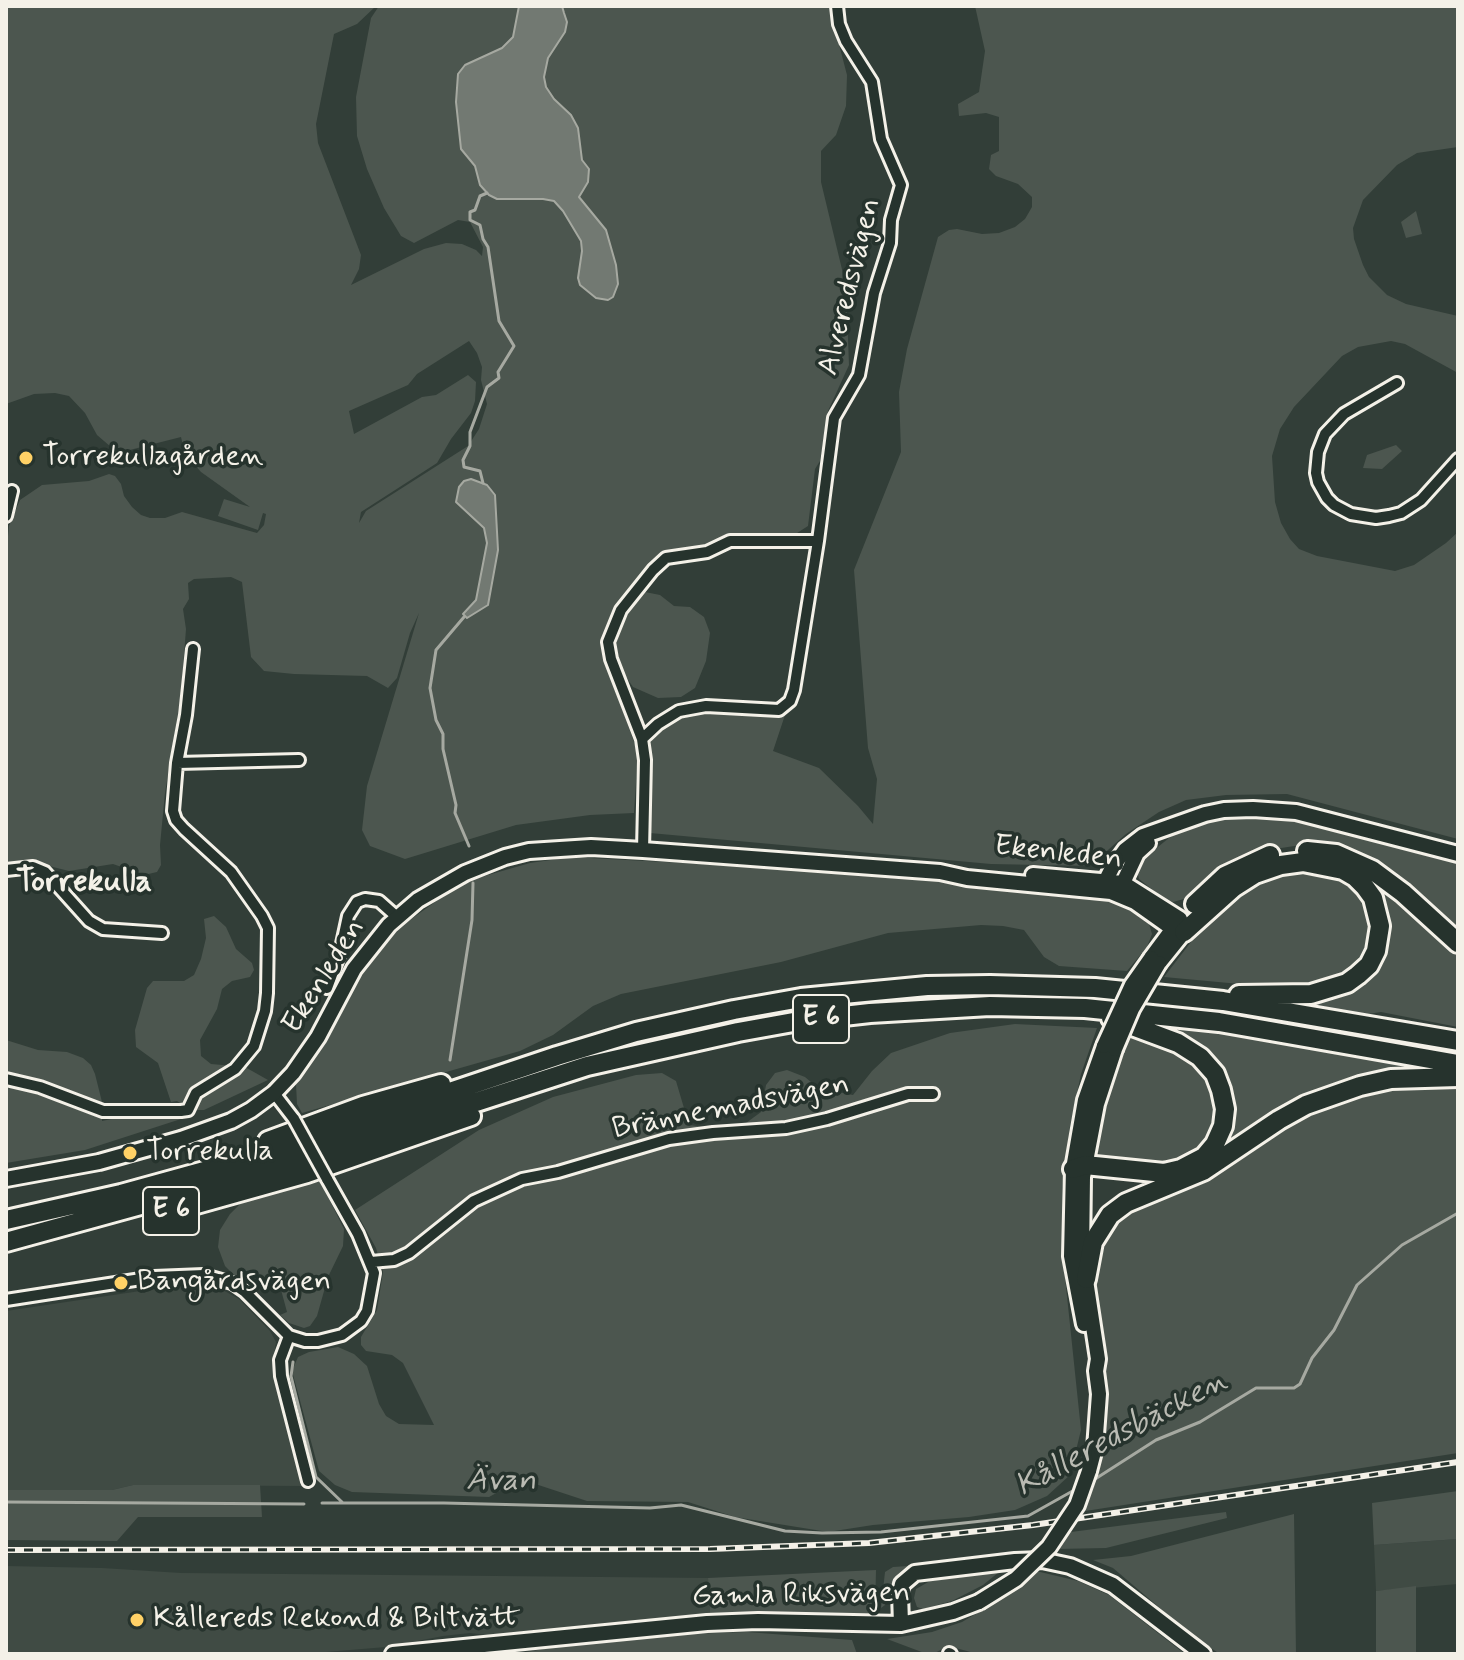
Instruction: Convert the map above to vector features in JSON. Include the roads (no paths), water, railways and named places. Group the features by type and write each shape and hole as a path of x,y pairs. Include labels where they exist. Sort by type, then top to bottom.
{"highway":[{"path":"1179,927 1225,876 1246,864 1290,851 1315,852 1336,854 1372,870 1403,893 1458,943"},
{"path":"1173,996 1311,994 1330,989 1347,983 1369,965 1376,951 1380,926 1373,898 1355,877 1343,870 1303,862 1281,865 1255,874 1179,927"},
{"name":"E 6","path":"6,1220 259,1156 636,1032 801,998 875,990 990,985 1057,986 1173,996 1322,1016 1458,1041"},
{"name":"E 6","path":"6,1242 127,1221 307,1173 461,1120 587,1066 738,1032 856,1014 990,1006 1085,1008 1219,1022 1458,1064"},
{"path":"1081,1170 1164,1173 1181,1169 1204,1157 1215,1144 1223,1126 1225,1109 1215,1074 1200,1057 1178,1043 1085,1008"},
{"path":"1086,1279 1093,1242 1110,1215 1126,1203 1203,1171 1279,1120 1331,1095 1391,1079 1458,1077"},
{"path":"1081,1170 1168,1184"}],"street":[{"name":"Alveredsvägen","path":"642,739 669,716 690,708 706,706 771,711 785,708 794,690 834,418 859,375 874,293 890,243 891,220 901,185 881,139 872,82 846,41 839,24 837,6"},
{"path":"1397,383 1344,414 1325,434 1318,452 1316,473 1327,498 1351,514 1376,518 1401,513 1421,500 1458,459"},
{"path":"6,516 12,491"},
{"path":"643,850 645,754 611,659 608,642 621,610 666,558 699,555 730,541 818,541"},
{"path":"6,1079 40,1087 103,1111 181,1111 188,1110 196,1093 235,1069 251,1052 265,1011 268,928 231,872 176,820 173,801 193,649"},
{"path":"177,763 299,760"},
{"path":"1113,885 1137,853 1161,830 1224,810 1271,809 1332,820 1458,854"},
{"name":"Ekenleden","path":"6,1179 99,1162 198,1134 231,1121 274,1093 305,1057 363,955 397,917 440,887 483,864 505,857 558,847 643,850 940,872 967,878 1113,885 1179,927"},
{"path":"6,870 33,867 45,872 89,921 103,929 162,933"},
{"path":"327,988 340,953 348,916 357,902 373,898 388,906 397,917"},
{"name":"Gamla Riksvägen","path":"1096,1371 1071,1256 1081,1170 1109,1048 1155,960 1179,927"},
{"path":"6,1300 154,1277 204,1275 232,1283 289,1336 305,1341 342,1335 361,1321 372,1297 374,1273 371,1262 294,1119 274,1093"},
{"name":"Brännemadsvägen","path":"371,1262 394,1260 409,1253 474,1201 522,1179 558,1172 669,1139 786,1128 908,1094 933,1094"},
{"name":"Gamla Riksvägen","path":"393,1654 707,1623 901,1624 953,1612 979,1602 1016,1579 1049,1547 1077,1505 1095,1448 1099,1410 1098,1359 1082,1254 1081,1170"},
{"path":"289,1336 280,1360 281,1376 308,1481"},
{"path":"901,1624 902,1584 915,1573 1042,1560 1070,1566 1113,1585 1200,1653"}],"waterway":[{"path":"483,483 480,471 464,467 463,460 487,387 499,378 498,372 514,346 499,321 488,247 480,225 470,220 470,212 475,210 480,196 487,193"},
{"path":"464,617 436,650 430,688 436,720 443,734 455,813 469,846"},
{"path":"450,1060 472,920 473,883"},
{"name":"Kålleredsbäcken","path":"1092,1481 1156,1440 1200,1422 1256,1388 1294,1388 1300,1384 1312,1358 1334,1330 1357,1285 1402,1245 1458,1213"},
{"path":"293,1362 291,1376 316,1477 343,1503"},
{"name":"Kålleredsbäcken","path":"322,1503 650,1508 681,1505 785,1531 881,1532 1028,1516 1078,1488"},
{"name":"Ävan","path":"6,1502 304,1504"}],"railway":[{"path":"6,1550 710,1549 869,1543 1033,1525 1458,1462"}],"place":[{"name":"Torrekullagården","path":"26,458"},
{"name":"Torrekulla","path":"130,1153"},
{"name":"Bangårdsvägen","path":"121,1283"},
{"name":"Kållereds Rekond & Biltvätt","path":"137,1620"}],"district":[{"name":"Torrekulla","path":"84,883"}]}
